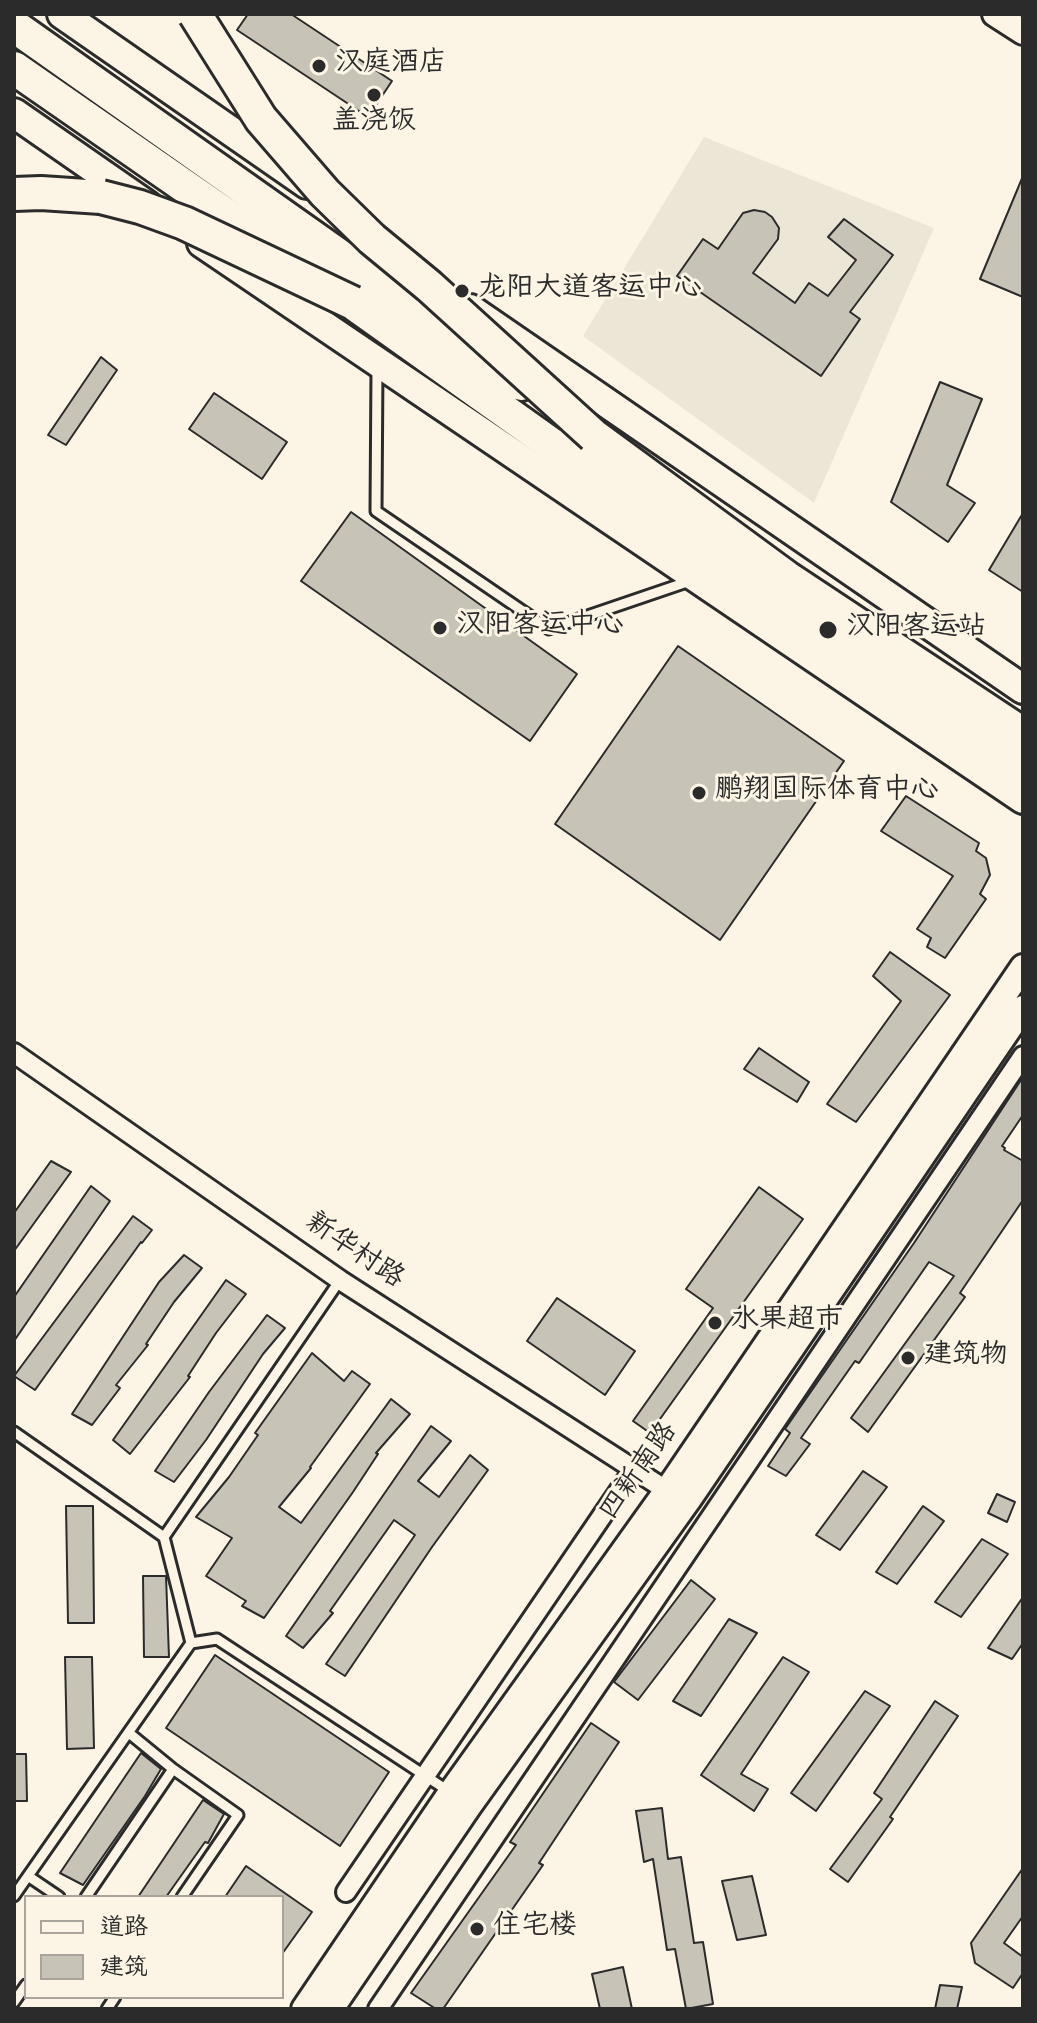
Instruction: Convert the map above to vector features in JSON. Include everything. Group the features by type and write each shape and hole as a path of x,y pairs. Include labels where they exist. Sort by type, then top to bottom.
{"highway":[{"path":"195,14 261,119 325,193 372,239 429,286 594,436 780,589 1023,734"},
{"path":"14,26 594,436"},
{"path":"14,68 353,303 780,589 1023,767"},
{"path":"14,194 101,197 140,207 184,223 353,303"}],"main road":[{"path":"62,14 295,174 403,263 1023,689"},
{"path":"995,14 1023,32"},
{"path":"14,113 1023,799"},
{"name":"四新南路","path":"304,2009 451,1792 666,1490 1023,967"},
{"name":"四新南路","path":"331,2009 469,1806 689,1499 1023,1008"}],"street":[{"name":"新华村路","path":"14,1053 340,1280 666,1490"},
{"path":"378,2009 1023,1056"},
{"path":"346,1892 634,1469"}],"lane":[{"path":"377,361 376,511 549,629 698,578"},
{"path":"164,1537 340,1280"},
{"path":"14,1432 164,1537 191,1643"},
{"path":"14,1896 191,1643 217,1639 451,1792"},
{"path":"129,1733 238,1815 183,1895"},
{"path":"87,1895 173,1769"},
{"path":"28,1876 56,1895"}],"shaded area":[{"path":"704,137 934,228 814,503 583,336"}],"building":[{"path":"248,14 291,14 392,81 368,117 237,30"},
{"path":"1023,176 1023,297 980,279"},
{"path":"754,210 772,217 779,228 778,239 753,273 795,303 809,283 828,296 856,260 828,237 844,219 893,255 850,312 860,319 821,376 677,276 703,239 718,249 743,213"},
{"path":"101,357 117,370 66,445 48,435"},
{"path":"940,382 982,399 947,485 975,503 948,542 891,502"},
{"path":"214,393 287,442 262,479 189,429"},
{"name":"汉阳客运中心","path":"351,512 577,674 530,741 301,581"},
{"path":"1023,513 1023,592 989,570"},
{"name":"鹏翔国际体育中心","path":"678,646 844,761 720,940 555,824"},
{"path":"906,796 979,843 976,851 986,858 990,875 980,894 986,899 945,958 927,947 931,938 917,929 953,876 881,831"},
{"path":"890,952 950,995 856,1122 827,1104 901,1001 873,976"},
{"path":"759,1048 809,1082 797,1102 744,1069"},
{"path":"1023,1077 1023,1115 1002,1146 1023,1161 1023,1200 960,1293 965,1297 868,1432 851,1418 954,1276 929,1262 859,1363 855,1361 801,1438 810,1444 786,1476 768,1466 790,1433 785,1429 914,1243"},
{"path":"51,1161 71,1172 14,1251 14,1213"},
{"path":"91,1186 110,1201 14,1341 14,1297"},
{"path":"759,1187 803,1219 650,1433 633,1421 713,1308 686,1289"},
{"path":"133,1216 152,1230 35,1390 14,1376"},
{"path":"184,1255 202,1268 174,1302 148,1345 116,1385 120,1388 92,1425 72,1414 159,1282"},
{"path":"226,1280 246,1294 216,1333 190,1377 130,1454 113,1440"},
{"path":"557,1298 635,1351 605,1395 527,1341"},
{"path":"267,1315 285,1328 263,1354 206,1440 174,1482 155,1471 209,1392"},
{"path":"312,1353 344,1381 352,1371 370,1384 311,1468 279,1507 301,1523 391,1399 410,1414 376,1453 353,1492 264,1618 242,1606 246,1601 206,1576 232,1538 196,1517 229,1477 258,1435 255,1433"},
{"path":"431,1426 451,1441 418,1481 439,1497 470,1455 488,1470 345,1676 326,1664 415,1535 394,1520 330,1611 333,1613 303,1648 286,1636"},
{"path":"863,1471 887,1487 840,1550 816,1535"},
{"path":"997,1494 1015,1502 1007,1522 988,1513"},
{"path":"66,1506 93,1506 94,1623 68,1623"},
{"path":"923,1506 944,1521 897,1584 876,1572"},
{"path":"982,1539 1008,1554 961,1617 935,1602"},
{"path":"143,1576 166,1576 169,1657 144,1657"},
{"path":"691,1580 715,1599 638,1700 614,1682"},
{"path":"1023,1597 1023,1643 1012,1659 988,1648"},
{"path":"729,1619 757,1633 701,1716 673,1701"},
{"path":"215,1655 389,1772 340,1846 166,1728"},
{"path":"65,1657 92,1657 94,1748 67,1749"},
{"path":"783,1657 809,1672 741,1774 768,1789 754,1811 701,1775"},
{"path":"865,1691 890,1706 816,1811 791,1793"},
{"path":"935,1701 958,1716 890,1817 893,1819 848,1882 830,1869 882,1799 874,1793"},
{"path":"591,1723 619,1742 539,1863 543,1865 443,2009 436,2009 411,1993 516,1845 510,1842"},
{"path":"141,1753 161,1769 145,1796 83,1885 60,1873"},
{"path":"14,1754 26,1754 27,1801 14,1801"},
{"path":"203,1800 224,1814 208,1843 205,1842 167,1895 139,1895"},
{"name":"住宅楼","path":"662,1808 668,1859 681,1857 694,1943 703,1942 713,2004 686,2009 675,1949 667,1950 653,1859 644,1862 636,1811"},
{"path":"246,1866 312,1912 284,1951 284,1895 226,1895"},
{"path":"1023,1868 1023,1916 1004,1943 1023,1957 1023,1973 1013,1988 975,1963 971,1943"},
{"path":"752,1876 766,1935 737,1940 722,1881"},
{"name":"住宅楼","path":"623,1967 632,2009 600,2009 592,1974"},
{"path":"940,1985 962,1987 957,2009 935,2009"}],"place":[{"name":"汉庭酒店","path":"319,66"},
{"name":"盖浇饭","path":"374,95"},
{"name":"龙阳大道客运中心","path":"462,291"},
{"name":"汉阳客运中心","path":"440,628"},
{"name":"汉阳客运站","path":"828,630"},
{"name":"鹏翔国际体育中心","path":"699,793"},
{"name":"水果超市","path":"715,1323"},
{"name":"建筑物","path":"908,1358"},
{"name":"住宅楼","path":"477,1929"}]}
